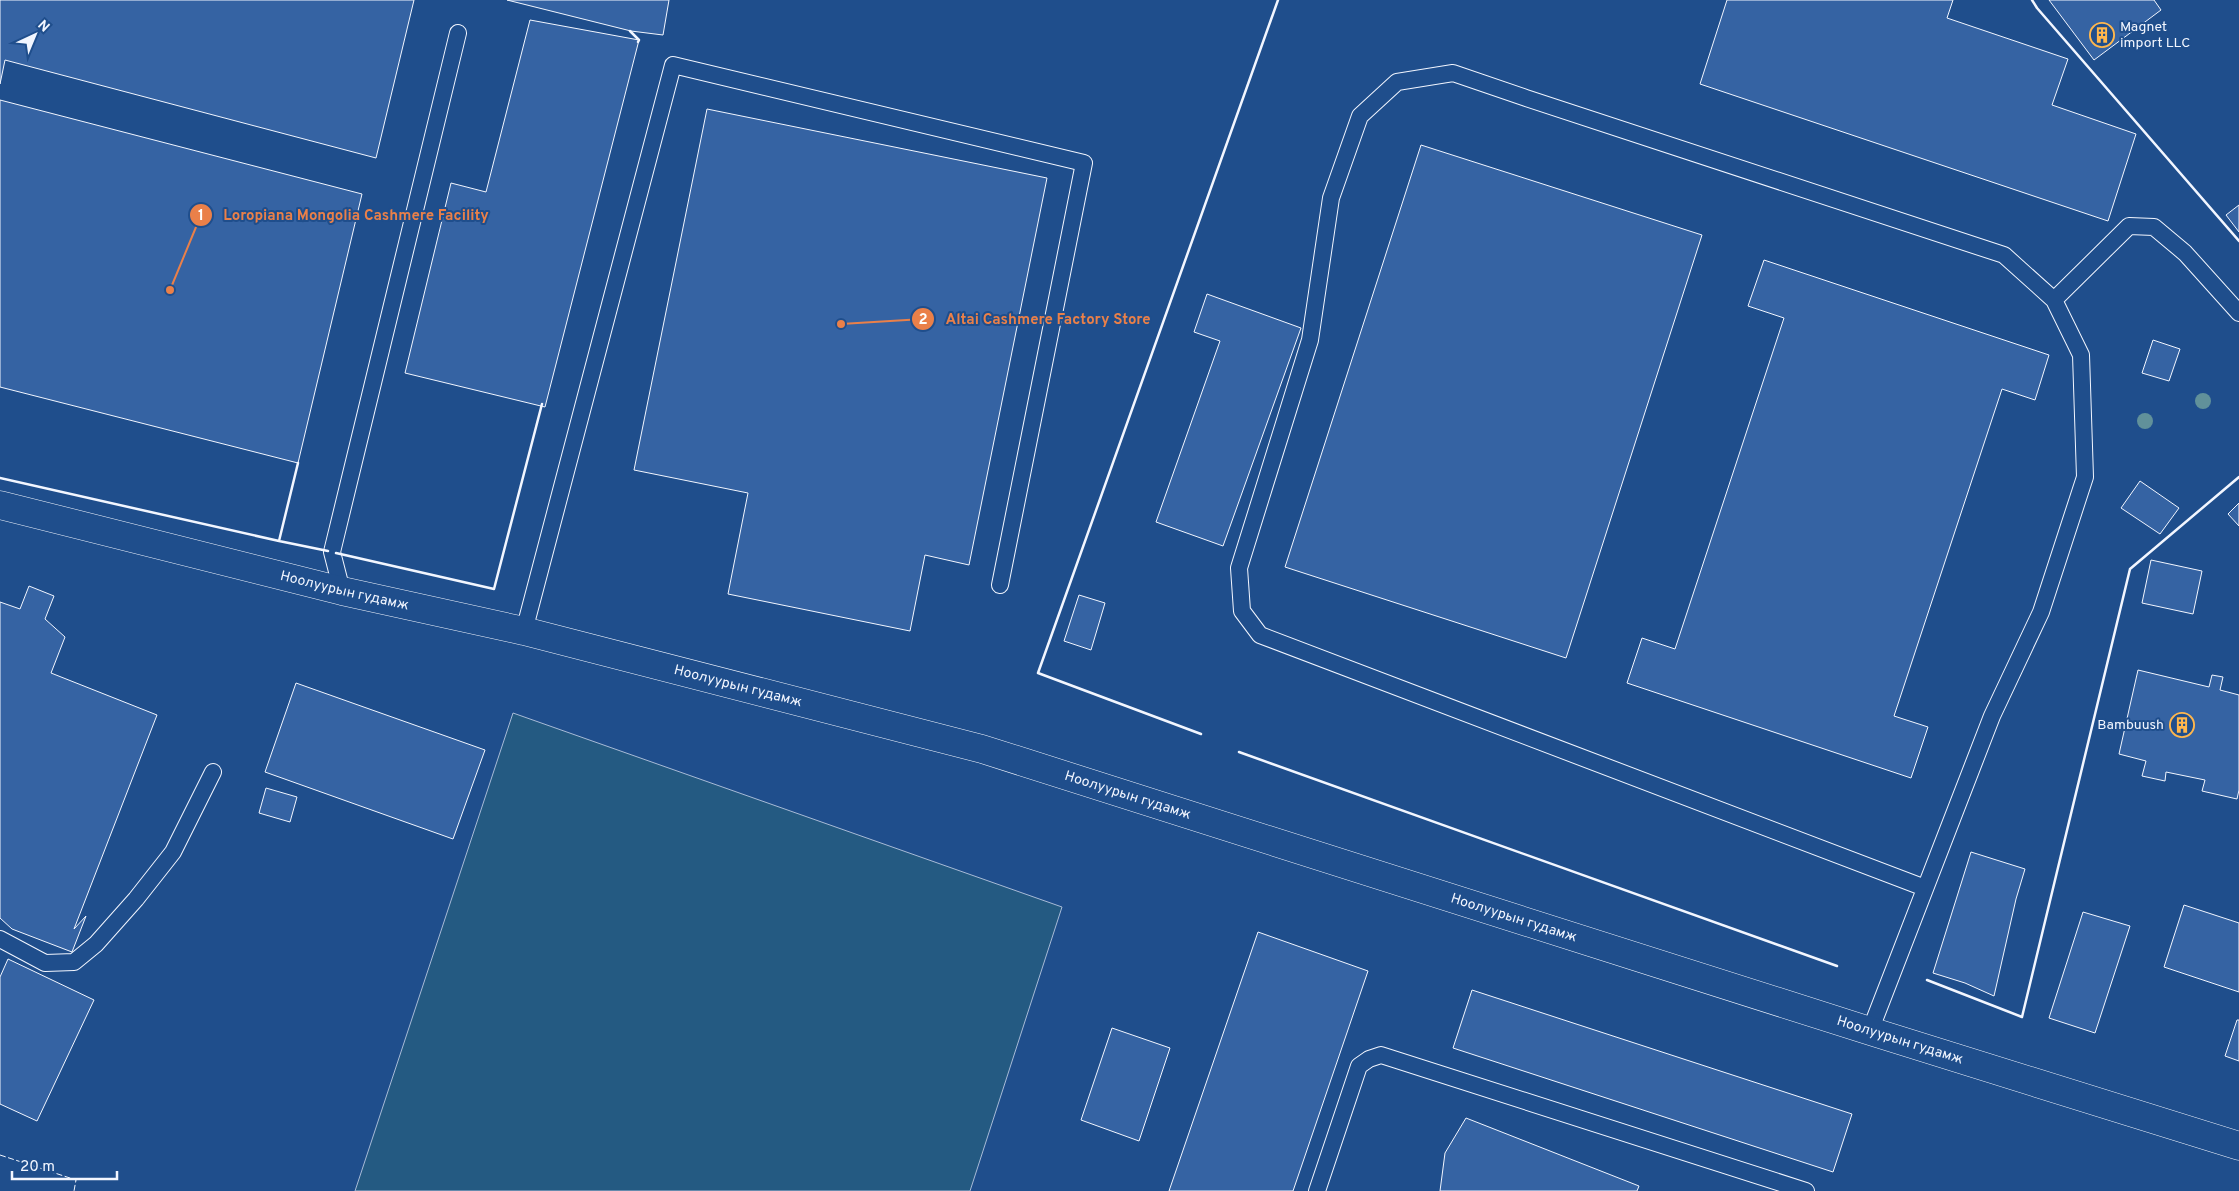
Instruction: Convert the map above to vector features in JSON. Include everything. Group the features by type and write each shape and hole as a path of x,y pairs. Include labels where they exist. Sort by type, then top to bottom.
{"street":[{"name":"Ноолуурын гудамж","path":"0,505 342,591 524,631 982,748 1870,1031 2239,1146"}],"lane":[{"path":"342,591 332,552 458,32"},
{"path":"524,631 673,65 1084,163 1000,585"},
{"path":"1870,1031 1992,716 2041,612 2085,477 2081,355 2054,300 2004,255 1995,252 1453,73 1397,82 1360,116 1331,198 1310,340 1239,568 1242,611 1260,635 1925,888"},
{"path":"2054,300 2129,226 2154,227 2184,254 2239,313"},
{"path":"0,939 45,963 74,962 96,944 174,852 213,772"},
{"path":"1317,1191 1360,1066 1369,1059 1382,1055 1806,1191"}],"shaded area":[{"path":"513,713 1062,907 970,1191 355,1191"}],"building":[{"path":"0,0 414,0 376,158 5,60 0,84"},
{"path":"507,0 669,0 663,35 631,31"},
{"path":"1727,0 1953,0 1947,18 2068,59 2052,105 2136,134 2108,221 1700,84"},
{"name":"Magnet import LLC","path":"2049,0 2154,0 2161,10 2094,60"},
{"path":"530,20 639,40 545,407 405,373 451,183 486,192"},
{"path":"0,100 362,194 298,463 0,387"},
{"path":"707,109 1047,178 969,565 925,555 910,631 728,594 748,493 634,470"},
{"path":"1421,145 1702,235 1566,658 1285,567"},
{"path":"2239,205 2239,232 2226,215"},
{"path":"1764,260 2049,355 2035,400 2002,389 1894,716 1928,727 1911,778 1627,683 1642,638 1675,649 1784,318 1748,306"},
{"path":"1207,294 1301,328 1223,546 1156,522 1220,341 1194,332"},
{"path":"2153,340 2180,349 2169,381 2142,373"},
{"path":"2140,481 2179,508 2160,534 2121,508"},
{"path":"2239,503 2239,526 2228,514"},
{"path":"2151,560 2202,571 2193,614 2142,603"},
{"path":"29,586 54,596 45,619 65,637 51,673 157,715 74,929 86,916 72,952 12,929 0,918 0,602 20,609"},
{"path":"1079,595 1105,603 1091,650 1064,641"},
{"name":"Bambuush","path":"2138,670 2209,687 2212,675 2223,677 2220,690 2239,695 2239,790 2237,799 2202,791 2205,780 2166,772 2165,781 2142,776 2146,761 2119,754"},
{"path":"296,683 485,750 453,839 265,772"},
{"path":"266,788 297,797 290,822 259,813"},
{"path":"1971,852 2025,869 2016,899 1994,996 1965,983 1933,973"},
{"path":"2184,905 2239,923 2239,992 2164,967"},
{"path":"2083,912 2130,926 2095,1033 2049,1018"},
{"path":"1258,932 1368,971 1293,1191 1169,1191"},
{"path":"8,959 94,1000 37,1121 0,1104 0,977"},
{"path":"1472,990 1852,1114 1833,1172 1453,1048"},
{"path":"2237,1020 2239,1020 2239,1061 2225,1056"},
{"path":"1112,1028 1170,1048 1139,1141 1081,1120"},
{"path":"1466,1118 1639,1186 1637,1191 1440,1191 1445,1153"}],"fence":[{"path":"0,1155 76,1180 74,1191"}],"wall":[{"path":"1201,734 1038,673 1278,0"},
{"path":"2032,0 2239,241"},
{"path":"630,31 639,40 638,42"},
{"path":"336,553 494,589 542,404"},
{"path":"298,463 279,541 328,551"},
{"path":"1927,980 2022,1017 2130,569 2239,477"},
{"path":"0,478 279,541"},
{"path":"1239,752 1837,966"}],"place":[{"name":"Magnet import LLC","path":"2102,35"},
{"name":"Loropiana Mongolia Cashmere Facility","path":"170,290"},
{"name":"Altai Cashmere Factory Store","path":"841,324"},
{"name":"Bambuush","path":"2182,725"}]}
